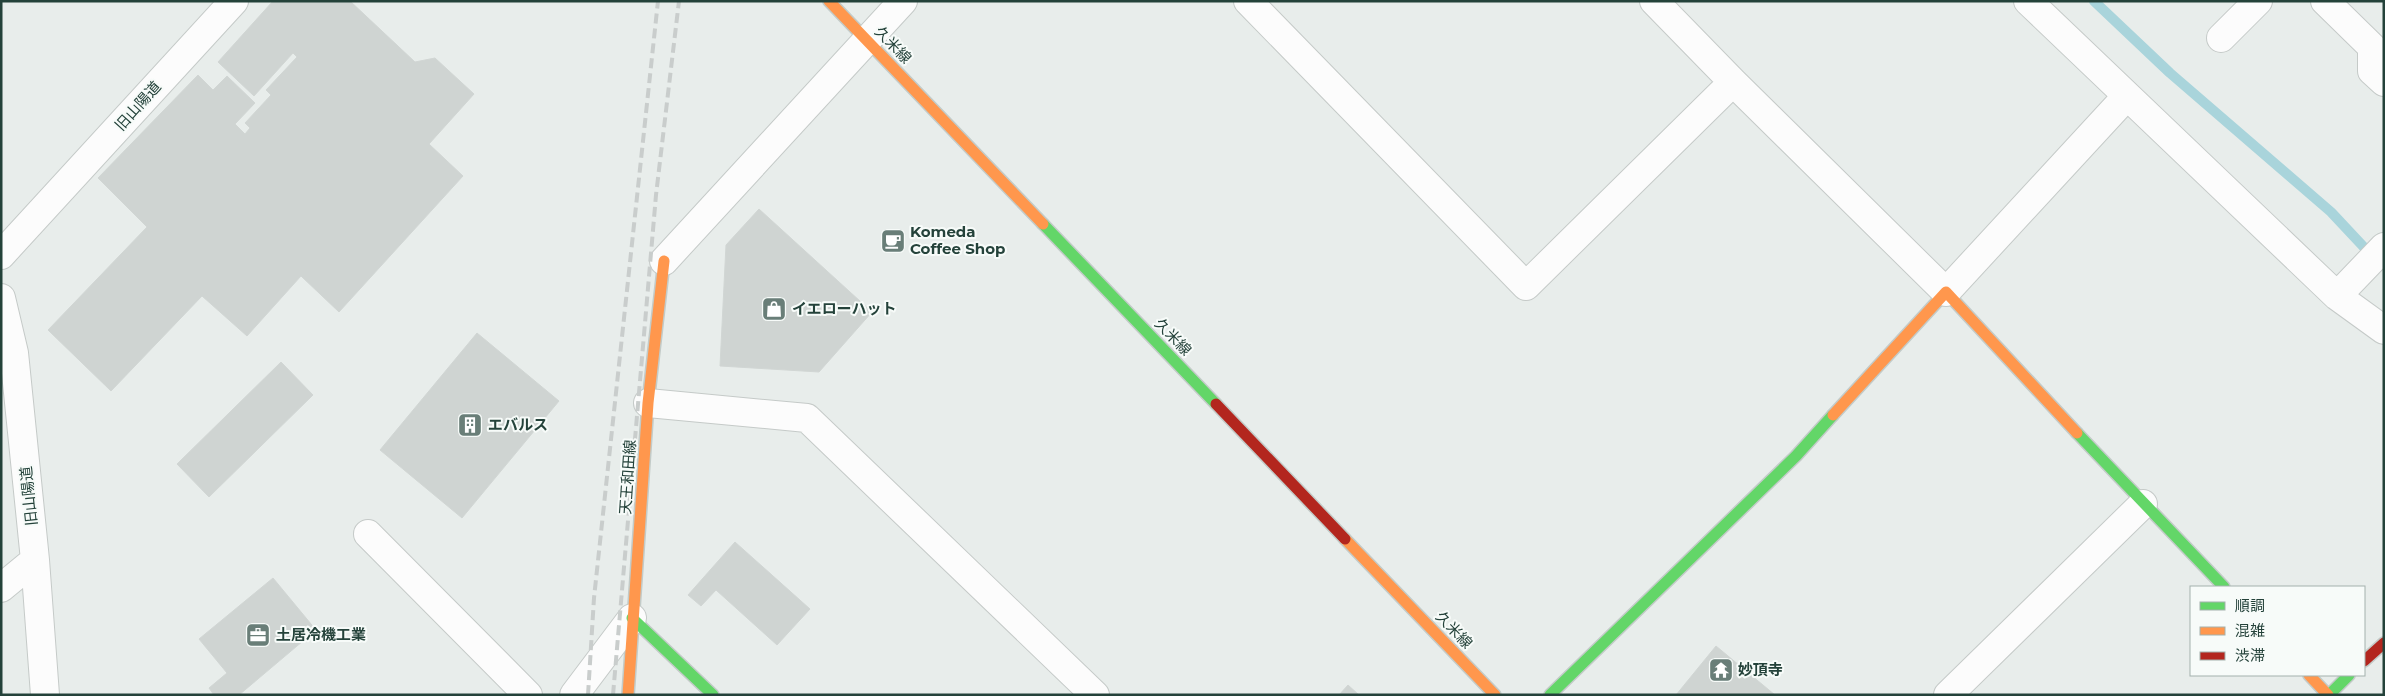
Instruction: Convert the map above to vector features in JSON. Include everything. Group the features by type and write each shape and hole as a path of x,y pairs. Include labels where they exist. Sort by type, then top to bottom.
{"street":[{"name":"旧山陽道","path":"1,255 234,1"},
{"name":"久米線","path":"829,1 1495,695"},
{"path":"664,261 903,1"},
{"path":"1248,1 1526,286 1733,82"},
{"path":"1654,1 1733,82 1946,292 2143,504 2223,586"},
{"path":"2028,1 2337,296 2384,330"},
{"path":"2221,38 2258,1"},
{"path":"2325,1 2372,47 2372,71 2384,82"},
{"path":"1550,695 1796,456 2126,96"},
{"path":"2337,296 2384,247"},
{"name":"天王和田線","path":"628,695 648,403 664,261"},
{"name":"旧山陽道","path":"1,298 14,353 35,560 45,695"},
{"path":"648,403 807,418 1095,695"},
{"path":"1948,695 2143,504"},
{"path":"368,534 528,695"},
{"path":"1,588 35,560"},
{"path":"574,695 632,618 713,695"},
{"path":"2365,660 2384,643"},
{"path":"2310,676 2329,695 2348,676"}],"building":[{"path":"273,1 350,1 415,62 435,58 474,94 429,144 463,176 339,312 301,276 247,336 202,296 111,391 48,330 147,227 98,178 198,75 213,90 227,76 255,103 235,124 245,134 250,128 245,123 271,95 266,90 297,57 293,53 254,96 218,62"},
{"path":"759,209 872,312 819,372 720,366 726,245"},
{"name":"エバルス","path":"477,333 559,401 462,518 380,450"},
{"path":"281,362 313,395 209,497 177,464"},
{"path":"735,542 810,609 777,645 716,590 701,606 688,595"},
{"name":"土居冷機工業","path":"273,578 316,630 239,695 214,695 209,688 227,673 199,639"},
{"name":"妙頂寺","path":"1716,646 1775,695 1676,695"},
{"path":"1348,685 1359,695 1339,695"}],"waterway":[{"path":"2094,1 2170,73 2331,212 2374,258"}],"railway":[{"path":"588,695 594,598 658,1"},
{"path":"613,695 656,195 679,1"}],"traffic: fast":[{"path":"1043,224 1216,404"},
{"path":"1550,695 1796,456 1833,415"},
{"path":"2077,433 2223,586"},
{"path":"632,618 713,695"},
{"path":"2329,695 2348,676"}],"traffic: slow":[{"path":"829,1 1043,224"},
{"path":"628,695 648,403 664,261"},
{"path":"1833,415 1946,292 2077,433"},
{"path":"1345,539 1495,695"},
{"path":"2310,676 2328,695"}],"traffic: jam":[{"path":"1216,404 1345,539"},
{"path":"2365,660 2384,643"}],"place":[{"name":"Komeda Coffee Shop","path":"893,241"},
{"name":"イエローハット","path":"774,309"},
{"name":"エバルス","path":"470,425"},
{"name":"土居冷機工業","path":"258,635"},
{"name":"妙頂寺","path":"1721,670"}]}
